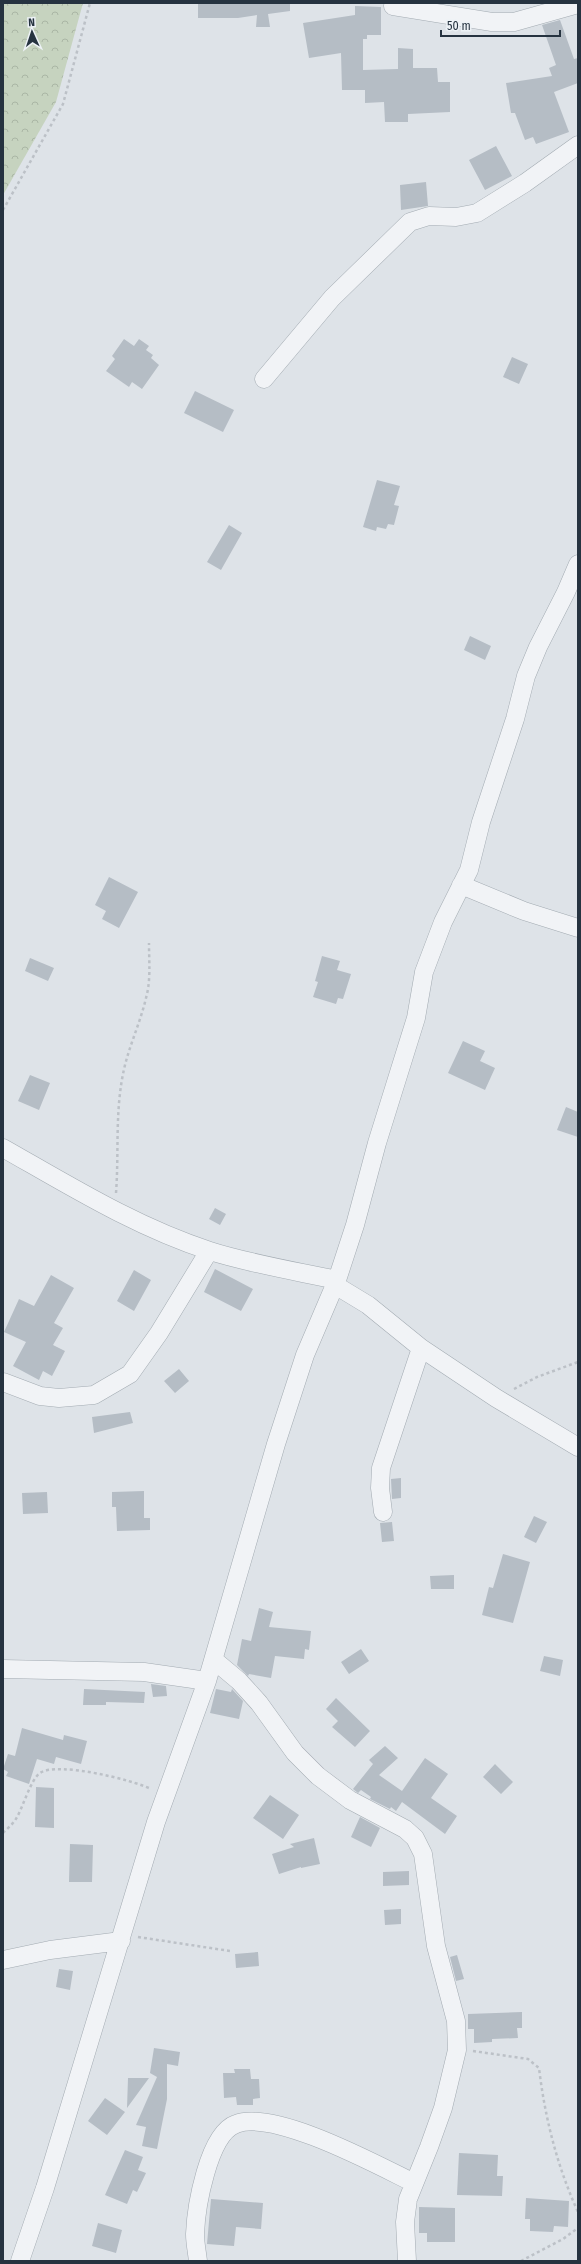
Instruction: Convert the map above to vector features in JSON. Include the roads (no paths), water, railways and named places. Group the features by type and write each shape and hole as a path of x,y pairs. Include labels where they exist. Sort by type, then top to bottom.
{"street":[{"path":"393,6 492,22 514,22 578,4"},
{"path":"264,379 332,298 410,222 429,216 456,217 477,213 525,183 578,145"},
{"path":"20,2261 45,2188 156,1822 167,1796 214,1660 278,1437 306,1355 336,1283 355,1225 377,1143 414,1026 424,972 443,922 468,870 481,822 515,719 526,676 538,647 566,592 578,564"},
{"path":"461,885 524,911 578,928"},
{"path":"3,1148 114,1212 209,1251 336,1283 368,1305 421,1348 496,1398 578,1447"},
{"path":"3,1382 40,1396 59,1398 94,1395 130,1374 160,1333 209,1251"},
{"path":"383,1512 380,1488 381,1468 421,1348"},
{"path":"214,1660 239,1681 259,1703 295,1753 318,1776 350,1800 405,1829 415,1838 423,1854 436,1946 456,2021 457,2050 443,2108 408,2199 405,2222 407,2261"},
{"path":"3,1669 144,1672 207,1681"},
{"path":"3,1960 50,1950 121,1938"},
{"path":"198,2261 195,2235 198,2207 207,2165 216,2146 226,2131 234,2124 248,2121 266,2122 296,2131 350,2152 414,2182"}]}
